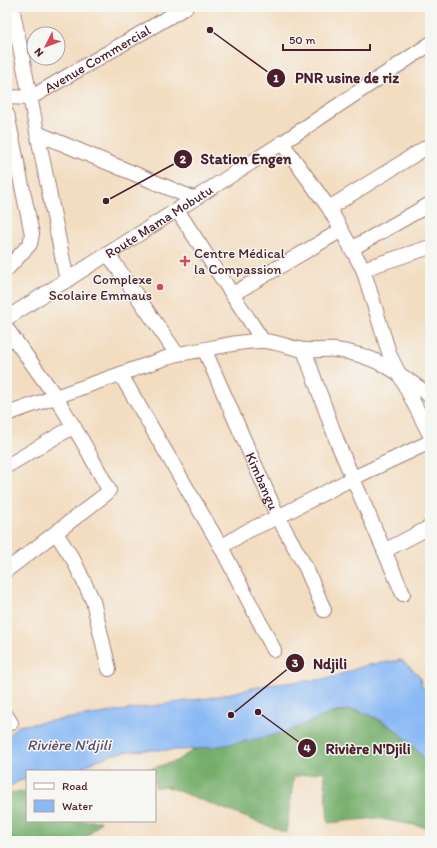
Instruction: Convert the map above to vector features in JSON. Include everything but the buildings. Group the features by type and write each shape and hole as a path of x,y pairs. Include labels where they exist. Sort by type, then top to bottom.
{"street":[{"path":"12,7 67,281"},
{"name":"Avenue Commercial","path":"30,98 186,7"},
{"name":"Route Mama Mobutu","path":"7,318 282,143 430,44"},
{"path":"7,97 30,98"},
{"path":"7,114 32,234 30,244 7,269"},
{"path":"37,133 195,198"},
{"path":"282,143 329,208 363,269 390,356 430,435"},
{"path":"329,208 430,145"},
{"path":"351,249 430,204"},
{"path":"177,210 263,341"},
{"path":"233,294 340,230"},
{"path":"363,269 429,250"},
{"path":"108,254 177,354"},
{"path":"7,329 56,397 74,426 109,490 106,494 7,570"},
{"path":"7,414 177,354 205,351 230,345 263,341 276,342 304,350 335,350 360,354 375,359 397,371 430,396"},
{"path":"304,350 338,444 386,550 404,594"},
{"name":"Kimbangu","path":"205,351 278,517 306,568 324,610"},
{"path":"121,375 221,547 274,650"},
{"path":"7,466 74,426"},
{"path":"221,547 247,531 278,517 353,478 430,442"},
{"path":"386,550 430,527"},
{"path":"56,532 74,561 93,601 109,669"}],"green space":[{"path":"352,710 368,714 401,733 416,747 430,766 430,828 376,818 328,823 324,771 294,777 286,833 165,786 156,788 156,770 145,770 176,761 195,749 274,735 298,728 329,714"},
{"path":"26,791 26,822 100,822 86,838 87,841 7,841 7,793"}],"water":[{"name":"Rivière N'djili","path":"401,660 419,675 422,686 430,696 430,766 406,739 388,724 366,713 346,710 325,716 283,733 245,741 196,749 124,752 110,755 83,766 81,770 26,770 26,779 19,781 7,788 7,736 17,726 214,697 266,685 327,679 367,665"}],"place":[{"name":"PNR usine de riz","path":"210,30"},
{"name":"Station Engen","path":"106,201"},
{"name":"Centre Médical la Compassion","path":"185,261"},
{"name":"Complexe Scolaire Emmaus","path":"160,287"},
{"name":"Rivière N'Djili","path":"258,712"},
{"name":"Ndjili","path":"231,715"}]}
